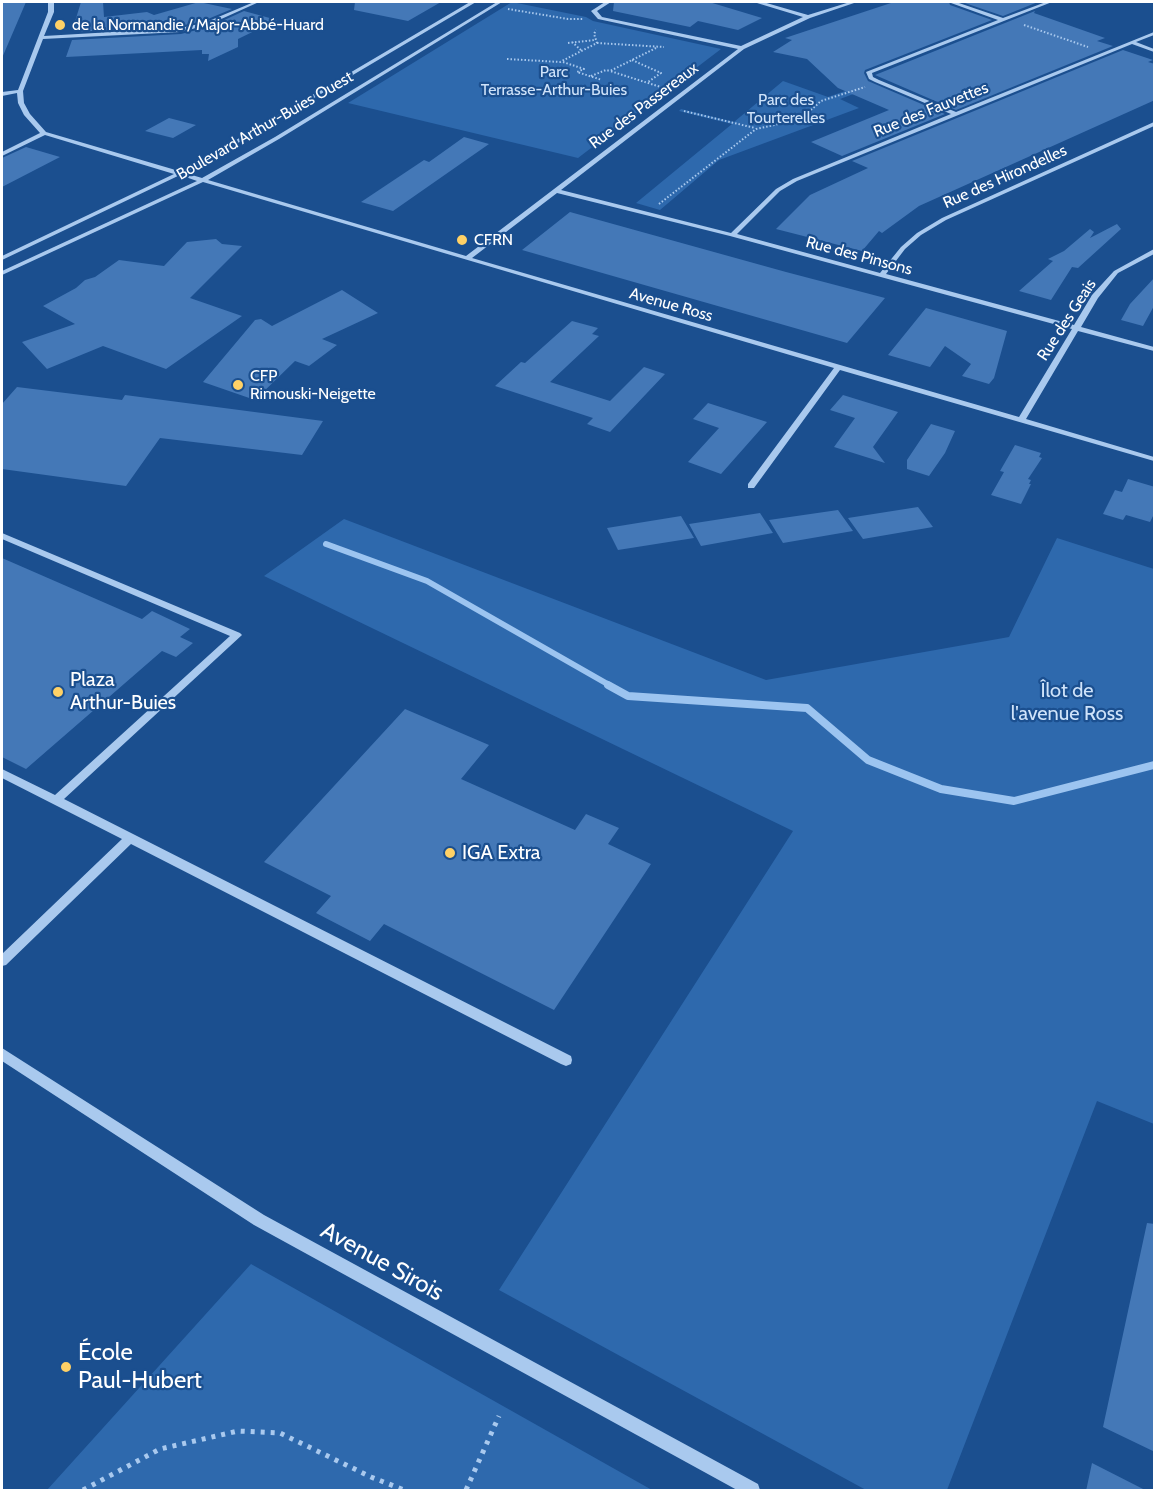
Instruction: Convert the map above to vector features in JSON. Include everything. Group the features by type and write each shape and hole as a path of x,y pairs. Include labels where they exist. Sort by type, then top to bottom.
{"street":[{"path":"2,154 44,133 27,115 21,103 20,91 51,12 51,2"},
{"path":"41,38 180,30 206,24 253,2"},
{"name":"Boulevard Arthur-Buies Ouest","path":"2,258 180,173 251,134 473,2"},
{"path":"608,2 594,11 596,15 607,20 742,48"},
{"path":"759,2 808,17"},
{"name":"Rue des Passereaux","path":"467,259 742,48 808,17 854,2"},
{"path":"953,2 1002,18"},
{"path":"956,114 871,78 869,72 1002,18 1049,2"},
{"name":"Boulevard Arthur-Buies Ouest","path":"2,273 203,180 277,138 495,3"},
{"name":"Rue des Fauvettes","path":"732,236 778,190 795,180 1155,33"},
{"path":"1131,42 1155,51"},
{"path":"2,94 20,91"},
{"name":"Rue des Hirondelles","path":"881,276 903,248 919,234 944,219 1155,124"},
{"name":"Avenue Ross","path":"44,133 838,368 1155,459"},
{"name":"Rue des Pinsons","path":"556,191 1155,349"},
{"name":"Rue des Geais","path":"1021,421 1095,297 1116,272 1155,251"},
{"path":"751,486 838,368"},
{"path":"2,536 237,635 56,800"},
{"path":"2,773 566,1060"},
{"path":"2,961 130,838"},
{"name":"Avenue Sirois","path":"2,1054 259,1221 750,1490"}],"path":[{"path":"495,3 568,20 596,15"},
{"path":"1002,18 1105,53"},
{"path":"561,61 597,43 594,34 597,28 607,20"},
{"path":"582,51 570,42 595,40"},
{"path":"610,71 659,47"},
{"path":"507,59 561,61 584,69 577,72 602,80"},
{"path":"632,60 661,73 647,83"},
{"path":"591,76 606,70 682,94"},
{"path":"650,216 654,208 756,129 801,119 821,101 880,82"},
{"path":"665,106 756,129"},
{"path":"466,1491 499,1416"},
{"path":"83,1491 160,1449 238,1431 280,1433 404,1491"}],"green space":[{"name":"Parc Terrasse-Arthur-Buies","path":"512,2 721,49 578,158 348,103"},
{"name":"Parc des Tourterelles","path":"783,81 828,97 868,83 875,86 840,99 859,108 719,160 660,210 636,203 732,124 679,111 681,109 734,122"},
{"name":"Îlot de l'avenue Ross","path":"344,519 766,680 1009,637 1057,538 1154,569 1154,1124 1097,1101 947,1490 866,1490 499,1290 793,831 264,576"},
{"path":"251,1264 652,1490 47,1490"}],"building":[{"path":"2,2 26,2 2,58"},
{"path":"81,2 103,2 104,17 147,12 154,15 199,2 232,9 203,21 180,26 74,32 76,28 73,28"},
{"path":"355,2 441,2 408,21 354,10"},
{"path":"614,2 709,2 762,18 738,30 698,21 690,27 613,11"},
{"path":"894,2 949,2 950,5 992,20 865,70 868,81 945,114 842,156 811,142 889,110 838,88 807,59 773,52 792,40 785,38"},
{"path":"962,2 1038,2 1003,16"},
{"path":"244,11 277,20 238,39 238,47 208,61 209,54 202,54 202,50 66,57 72,40 181,34 209,27"},
{"path":"1035,11 1034,13 1105,38 1097,41 1113,46 956,110 875,75"},
{"path":"1123,50 1153,60 1148,62 1155,64 1155,100 919,206 882,233 879,231 862,251 776,229 810,195 868,168 852,161"},
{"path":"169,118 196,125 173,138 145,131"},
{"path":"464,137 489,144 393,211 361,202 424,160 429,162"},
{"path":"26,147 60,157 2,187 2,158"},
{"path":"570,212 885,298 847,343 522,250"},
{"path":"1117,224 1121,229 1078,268 1072,267 1051,300 1019,291 1053,261 1048,259 1064,251 1090,229 1094,232 1090,238"},
{"path":"216,239 222,244 242,246 190,298 242,316 166,369 103,346 47,369 22,342 75,324 43,306 76,288 85,280 95,277 119,260 164,266 187,242"},
{"path":"1155,277 1155,304 1143,326 1121,320 1130,304"},
{"path":"342,290 378,313 322,339 337,345 309,366 295,361 255,400 203,382 255,320 261,319 272,326"},
{"path":"926,308 1007,331 994,378 989,384 962,376 971,364 945,346 930,367 888,355"},
{"path":"572,321 598,328 592,334 599,336 550,382 610,401 644,367 665,374 610,432 587,424 593,418 495,386"},
{"path":"17,387 122,400 125,395 323,421 302,455 160,438 126,486 2,469 2,404"},
{"path":"843,395 898,412 873,447 885,463 834,447 855,418 830,410"},
{"path":"708,403 767,422 721,474 688,462 719,428 693,419"},
{"path":"931,424 955,431 945,453 929,476 907,469 907,460"},
{"path":"1015,445 1041,453 1039,457 1042,458 1028,479 1031,480 1029,484 1031,484 1021,504 991,495 1004,472 1000,471"},
{"path":"1128,479 1155,487 1155,512 1150,522 1126,515 1123,520 1103,514 1115,490 1122,492"},
{"path":"918,507 933,527 863,539 848,518"},
{"path":"838,510 853,531 783,543 769,520"},
{"path":"760,513 773,533 701,546 689,524"},
{"path":"681,516 694,538 618,550 607,528"},
{"name":"Plaza Arthur-Buies","path":"2,558 142,619 152,611 190,629 180,637 193,643 176,657 162,651 26,769 2,757"},
{"name":"IGA Extra","path":"405,709 489,745 461,779 575,830 586,814 619,828 608,844 651,864 554,1010 384,924 370,941 316,913 331,896 264,862"},
{"path":"1147,1223 1155,1224 1155,1452 1103,1427"},
{"path":"1092,1463 1147,1491 1086,1491"}],"waterway":[{"path":"326,544 427,581 611,686"},
{"path":"608,685 628,696 807,708 868,760 941,789 1014,801 1154,765"}],"place":[{"name":"de la Normandie / Major-Abbé-Huard","path":"60,25"},
{"name":"CFRN","path":"462,240"},
{"name":"CFP Rimouski-Neigette","path":"238,385"},
{"name":"Plaza Arthur-Buies","path":"58,692"},
{"name":"IGA Extra","path":"450,853"},
{"name":"École Paul-Hubert","path":"66,1367"}]}
